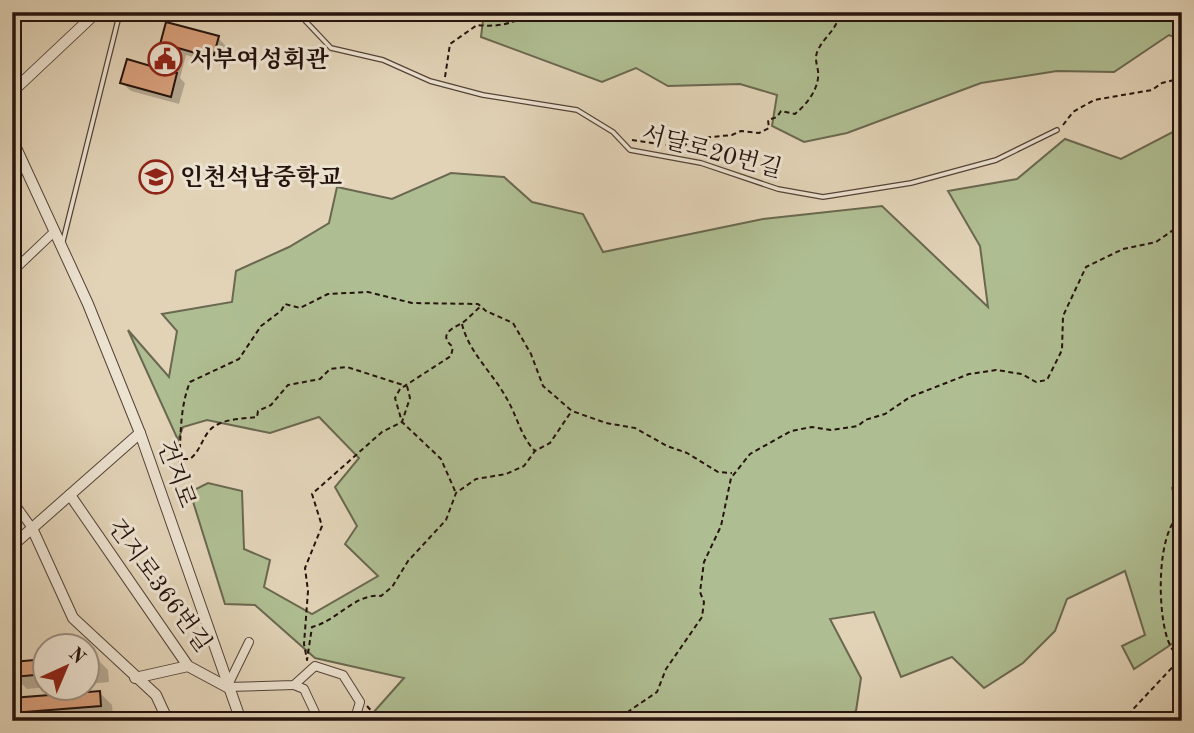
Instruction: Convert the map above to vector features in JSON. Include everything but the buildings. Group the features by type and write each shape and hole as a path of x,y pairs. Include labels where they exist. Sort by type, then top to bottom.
{"street":[{"path":"12,92 97,12"},
{"name":"건지로","path":"12,139 141,433 241,721"},
{"path":"12,272 54,232"},
{"path":"12,546 141,433"},
{"name":"건지로366번길","path":"69,495 188,666 227,687"},
{"path":"12,500 32,528 73,618 156,695 168,721"},
{"path":"249,642 227,687 294,685 304,689 319,721"},
{"path":"135,678 188,666"},
{"path":"294,685 315,666 343,675 360,702 356,715"}],"lane":[{"path":"61,247 120,12"},
{"name":"서달로20번길","path":"297,12 327,46 383,60 443,85 483,95 577,110 613,132 630,150 701,163 778,189 823,197 911,183 996,160 1057,130"}],"path":[{"path":"443,85 450,44 477,25 494,27 529,12"},
{"path":"630,150 632,137 680,147 700,138 732,135 741,131 759,133 769,128 768,120 777,117 781,111 795,114 810,101 819,74 815,62 817,51 838,24 839,12"},
{"path":"1173,12 1177,31 1176,79"},
{"path":"1057,130 1073,112 1094,100 1152,90 1182,78"},
{"path":"625,721 629,711 657,692 666,669 702,617 704,602 700,592 704,562 722,526 733,473 750,454 792,431 858,426 865,420 885,414 910,397 969,374 996,370 1022,374 1035,382 1046,380 1062,350 1063,316 1086,267 1122,249 1156,242 1182,224"},
{"path":"179,466 182,459 181,420 190,382 239,359 261,326 281,311 285,304 300,308 328,294 368,292 412,303 469,302 513,323 531,354 544,386 572,411 606,423 635,428 667,446 687,453 718,472 733,473"},
{"path":"456,493 441,459 402,422 394,398 451,356 453,347 446,334 452,326 461,323 480,307"},
{"path":"461,323 466,341 507,399 526,442 535,451"},
{"path":"182,459 190,459 201,450 208,433 216,426 247,416 257,417 258,411 271,405 288,385 320,379 330,369 347,367 407,386"},
{"path":"407,386 410,398 402,422 382,432 312,494 322,526 305,568 308,591 304,644 307,660 312,627 325,624 355,601 371,594 381,596 392,587 408,561 446,520 456,493 476,479 506,474 524,466 535,451 550,443 572,411"},
{"path":"1122,721 1180,658 1170,645 1166,626 1161,564 1167,531 1172,520 1182,513"},
{"path":"364,703 380,721"}],"green space":[{"path":"484,12 1182,12 1182,40 1169,35 1114,72 1057,71 981,83 847,133 804,142 772,126 777,95 740,84 668,86 636,68 602,82 481,37"},
{"path":"1182,124 1182,477 1172,488 1182,519 1182,642 1175,642 1134,669 1122,646 1145,635 1125,571 1067,599 1055,631 1023,663 984,688 952,657 901,677 874,612 830,619 861,678 856,711 836,721 374,721 372,714 404,678 315,658 255,605 225,604 190,492 208,483 242,491 244,549 270,560 264,587 312,614 378,576 345,544 357,526 335,487 359,458 319,417 270,433 207,420 183,427 178,440 128,330 169,377 177,331 162,314 232,302 236,271 289,247 329,223 337,187 392,199 451,173 504,177 532,202 583,214 603,252 763,219 882,206 988,307 980,246 948,191 1017,179 1065,139 1121,159 1173,132"}],"place":[{"name":"서부여성회관","path":"165,59"},
{"name":"인천석남중학교","path":"156,177"}]}
